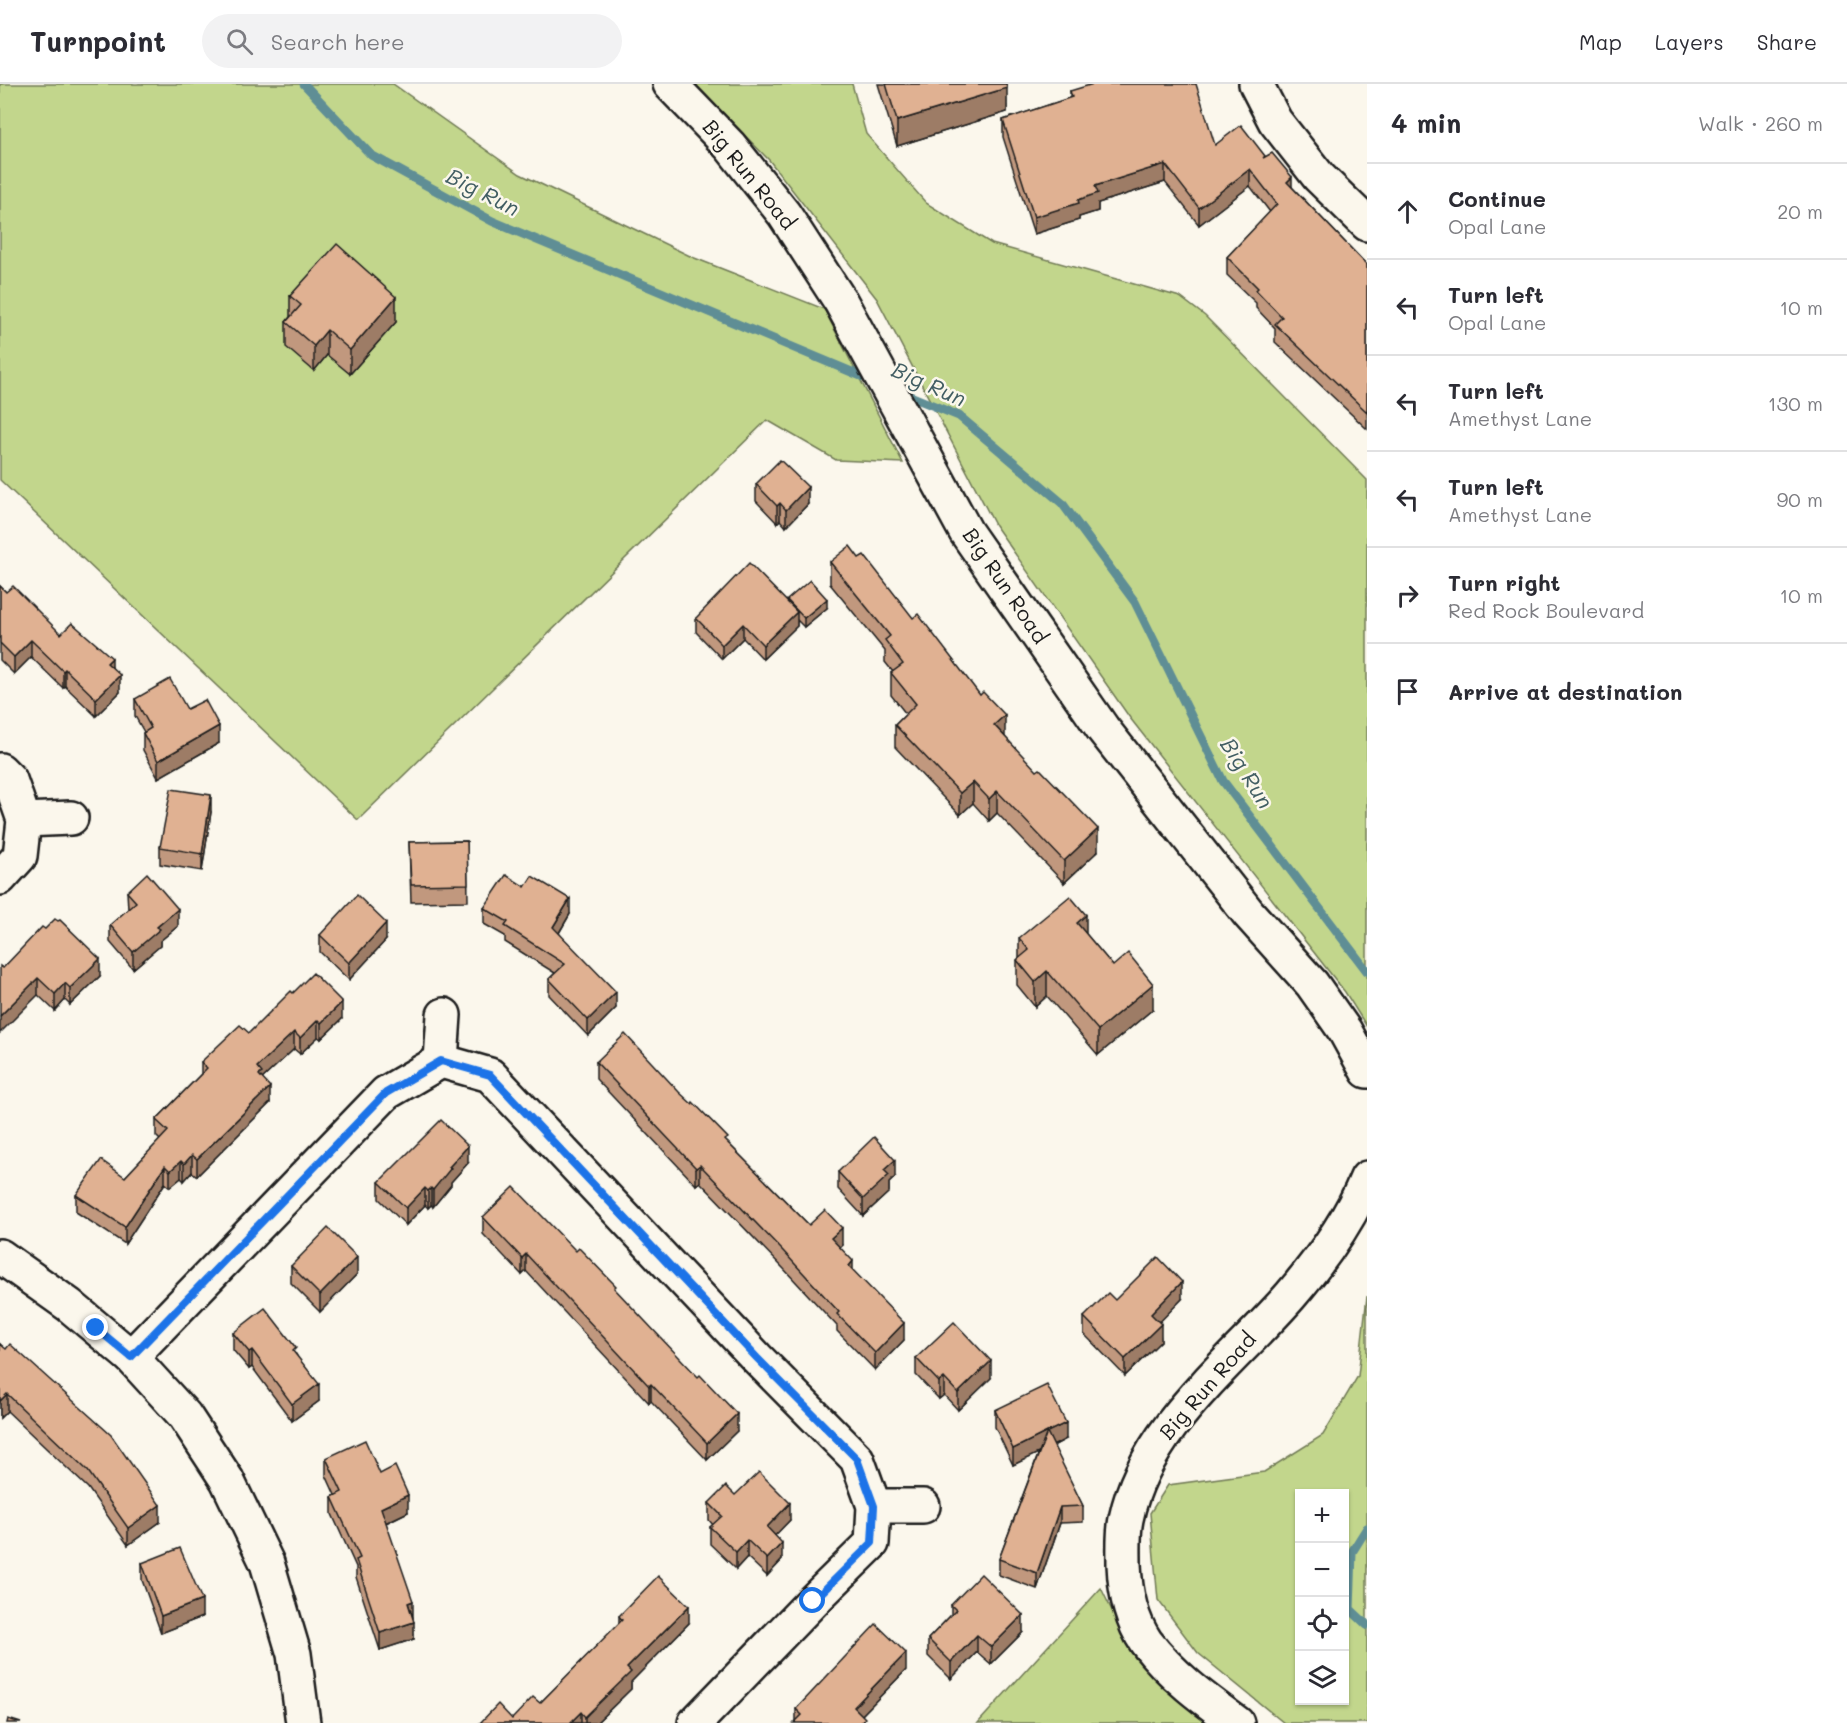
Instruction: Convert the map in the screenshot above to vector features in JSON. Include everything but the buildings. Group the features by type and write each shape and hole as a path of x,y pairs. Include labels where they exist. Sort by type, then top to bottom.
{"street":[{"name":"Big Run Road","path":"670,84 730,146 784,214 841,302 966,532 1103,729 1249,914 1312,984 1345,1031 1367,1071"},
{"path":"1256,84 1275,121 1319,177 1367,224"},
{"path":"0,770 10,780 24,820 20,856 0,878"},
{"path":"24,820 71,818"},
{"path":"441,1061 444,1015"},
{"path":"131,1357 386,1093 441,1061 490,1075 757,1358 857,1459 874,1506 872,1543 695,1723"},
{"name":"Big Run Road","path":"1237,1723 1186,1686 1145,1640 1131,1610 1125,1582 1126,1519 1146,1466 1162,1436 1221,1368 1291,1295 1326,1250 1357,1202 1367,1178"},
{"path":"0,1256 69,1305 131,1357 185,1416 226,1480 267,1563 294,1654 303,1723"},
{"path":"874,1506 923,1506"}],"green space":[{"path":"0,84 393,84 520,174 692,257 824,309 903,463 836,460 767,420 358,820 0,480"},
{"path":"694,84 852,84 866,134 926,203 992,244 1180,297 1205,316 1367,480 1367,1027 1345,992 1130,718 995,525 877,299 769,160"},
{"path":"1367,1296 1367,1723 1284,1723 1198,1653 1158,1600 1150,1513 1168,1485 1264,1472 1323,1435 1358,1376"},
{"path":"1101,1588 1135,1658 1213,1723 978,1723"}],"waterway":[{"name":"Big Run","path":"304,84 371,155 492,221 873,381"},
{"name":"Big Run","path":"900,392 959,416 1062,503 1135,602 1223,781 1367,971"},
{"name":"Big Run","path":"1367,1528 1352,1552 1350,1609 1367,1625"}],"route":[{"path":"96,1328 131,1357 386,1093 441,1061 490,1075 757,1358 857,1459 874,1506 872,1543 813,1601"}]}
